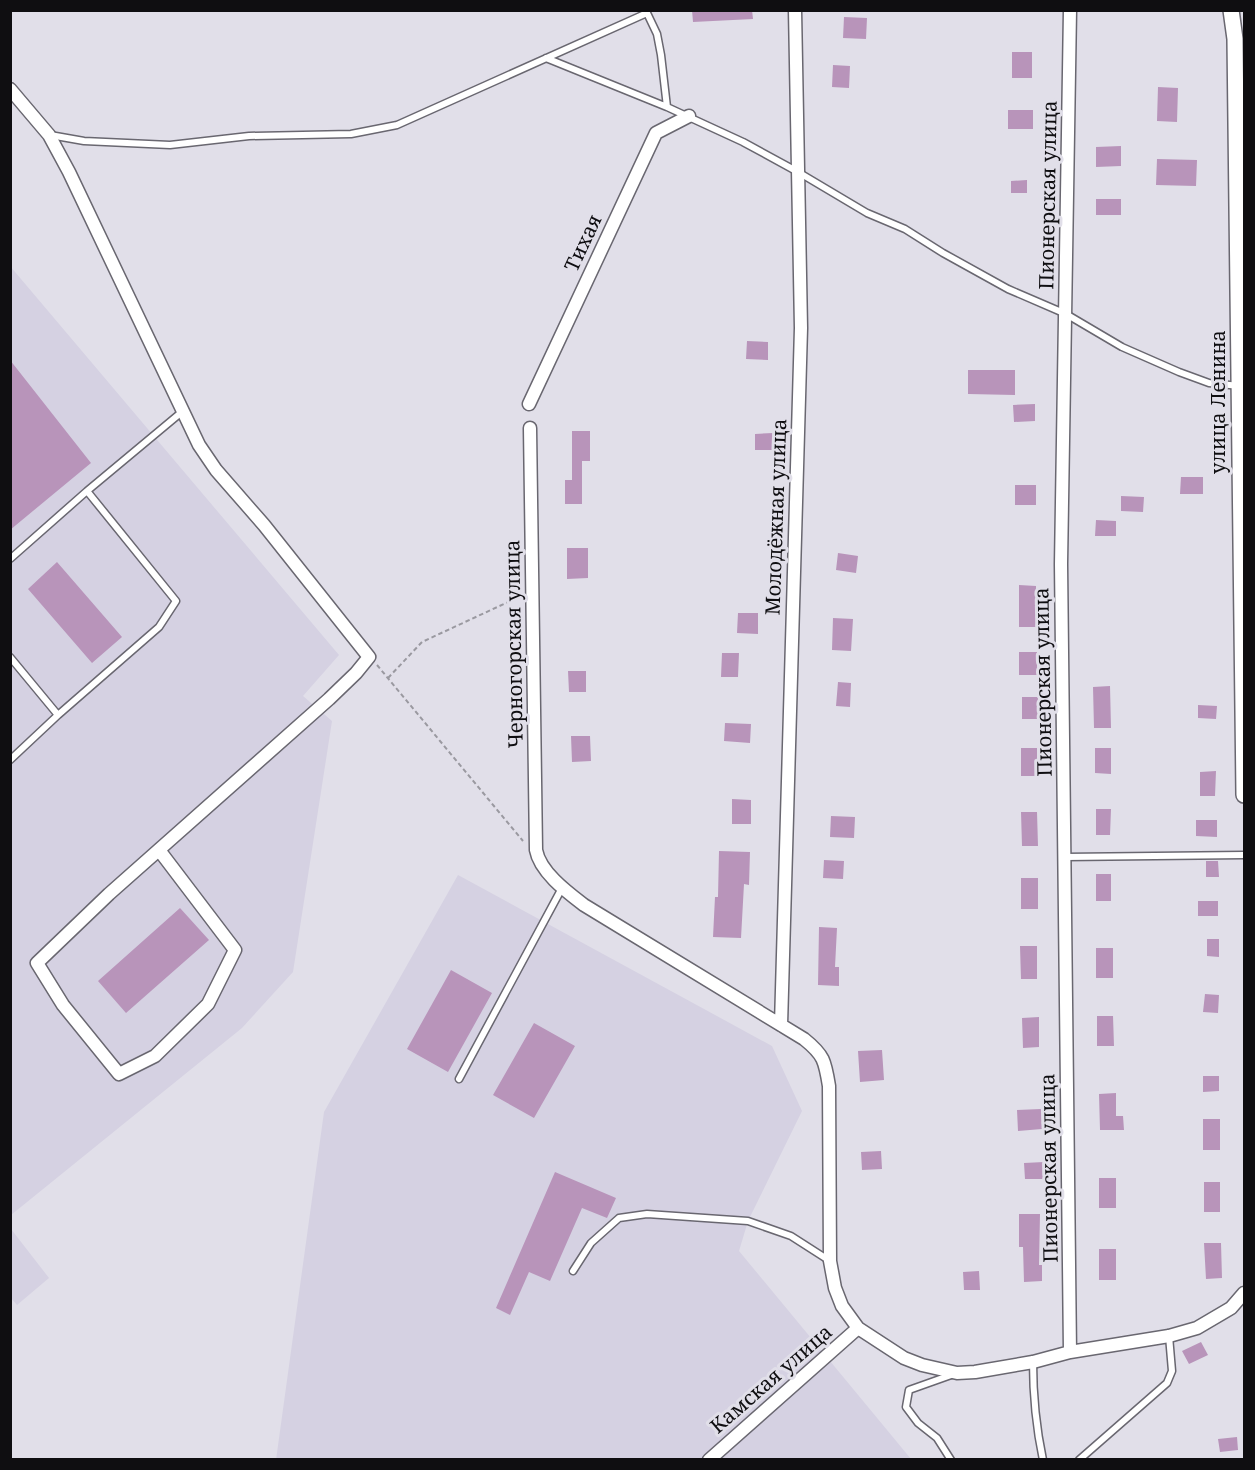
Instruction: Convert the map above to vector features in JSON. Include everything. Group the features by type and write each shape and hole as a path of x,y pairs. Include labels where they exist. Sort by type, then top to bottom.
{"street":[{"name":"Молодёжная улица","path":"781,1025 801,328 795,10"},
{"name":"Пионерская улица","path":"1070,1352 1061,564 1071,10"},
{"name":"улица Ленина","path":"1231,10 1235,51 1245,795"},
{"path":"10,89 49,135 69,172 199,446 216,470 264,525 369,657 329,699 109,894 37,963 63,1005 119,1074 155,1056 208,1004 235,950 159,850"},
{"name":"Тихая","path":"529,404 656,133 689,116"},
{"name":"Черногорская улица","path":"530,428 536,850 538,859 562,888"},
{"path":"562,888 584,905 817,1049 826,1064 829,1086 830,1261 835,1288 842,1306 858,1328 904,1358 922,1365 957,1373 1033,1362 1070,1352 1169,1336 1197,1328 1231,1308 1245,1293"},
{"name":"Камская улица","path":"709,1460 858,1328"}],"lane":[{"path":"49,135 84,141 170,146 249,136 351,134 370,131 397,125 646,13 657,34 667,107"},
{"path":"546,58 689,116 743,142 867,213 905,229 1008,289 1066,314 1122,347 1209,383 1240,386"},
{"path":"10,559 183,411"},
{"path":"10,760 159,627 176,601 87,491"},
{"path":"10,657 58,715"},
{"path":"1065,857 1245,855"},
{"path":"459,1079 562,888"},
{"path":"573,1271 591,1243 619,1218 647,1214 748,1221 790,1236 830,1261"},
{"path":"1079,1460 1167,1383 1172,1371 1169,1336"},
{"path":"1033,1362 1037,1434 1043,1460"},
{"path":"951,1460 937,1438 918,1423 906,1407 909,1390 957,1373"}],"path":[{"path":"388,678 422,642 533,590"},
{"path":"369,657 523,841"}],"shaded area":[{"path":"10,266 339,655 303,696 332,721 293,972 242,1028 11,1215"},
{"path":"458,875 772,1046 802,1111 748,1221 739,1251 911,1459 276,1460 324,1112"},
{"path":"11,1229 49,1278 17,1305 11,1298"}],"building":[{"path":"692,10 752,10 753,19 693,22"},
{"path":"844,17 867,18 866,39 843,38"},
{"path":"1012,52 1032,52 1032,78 1012,78"},
{"path":"833,65 850,66 849,88 832,87"},
{"path":"1158,87 1178,88 1177,122 1157,121"},
{"path":"1008,110 1033,110 1033,129 1008,129"},
{"path":"1121,146 1121,166 1096,167 1096,147"},
{"path":"1157,159 1197,160 1196,186 1156,185"},
{"path":"1027,180 1027,193 1011,193 1011,181"},
{"path":"1096,199 1121,199 1121,215 1096,215"},
{"path":"747,341 768,342 768,360 746,359"},
{"path":"10,360 91,463 10,530"},
{"path":"968,370 1015,370 1015,395 968,394"},
{"path":"1035,404 1035,421 1014,422 1013,405"},
{"path":"572,431 590,431 590,461 582,461 582,504 565,504 565,480 572,480"},
{"path":"773,433 774,450 755,450 755,434"},
{"path":"1181,477 1203,477 1203,494 1180,494"},
{"path":"1015,485 1036,485 1036,505 1015,505"},
{"path":"1121,496 1144,497 1143,512 1121,511"},
{"path":"1096,520 1116,521 1116,536 1095,536"},
{"path":"567,548 588,548 588,578 567,579"},
{"path":"838,553 858,556 856,573 836,570"},
{"path":"57,562 122,637 92,663 28,589"},
{"path":"1019,585 1036,586 1036,627 1019,627"},
{"path":"738,613 758,613 758,634 737,633"},
{"path":"833,618 853,619 851,651 832,650"},
{"path":"1019,652 1037,652 1037,675 1019,675"},
{"path":"722,653 739,653 738,677 721,677"},
{"path":"568,671 586,671 586,692 569,692"},
{"path":"838,682 851,683 850,707 836,706"},
{"path":"1110,686 1111,728 1094,728 1093,687"},
{"path":"1022,697 1038,697 1038,719 1022,719"},
{"path":"1198,705 1217,706 1216,719 1198,718"},
{"path":"725,723 751,724 750,743 724,741"},
{"path":"571,736 590,736 591,761 572,762"},
{"path":"1021,748 1037,748 1037,776 1021,776"},
{"path":"1095,748 1111,748 1111,774 1095,773"},
{"path":"1216,771 1215,796 1200,796 1200,772"},
{"path":"732,799 751,800 751,824 732,824"},
{"path":"1096,809 1111,809 1110,835 1096,835"},
{"path":"1021,812 1037,812 1038,846 1022,846"},
{"path":"831,816 855,817 854,838 830,837"},
{"path":"1196,820 1217,820 1217,837 1196,836"},
{"path":"719,851 750,852 749,885 744,884 741,938 713,937 715,897 718,897"},
{"path":"824,860 844,861 843,879 823,878"},
{"path":"1206,861 1218,861 1219,877 1206,877"},
{"path":"1096,874 1111,874 1111,901 1096,901"},
{"path":"1021,878 1038,878 1038,909 1021,909"},
{"path":"1198,901 1218,901 1218,916 1198,916"},
{"path":"180,908 209,940 126,1013 98,981"},
{"path":"819,927 837,928 835,967 839,967 839,986 818,985"},
{"path":"1207,939 1219,939 1219,957 1207,956"},
{"path":"1020,946 1037,946 1037,979 1021,979"},
{"path":"1096,948 1113,948 1113,978 1096,978"},
{"path":"451,970 492,993 448,1072 407,1049"},
{"path":"1205,994 1219,995 1218,1013 1203,1012"},
{"path":"1097,1016 1113,1016 1114,1046 1097,1046"},
{"path":"1039,1017 1039,1047 1023,1048 1022,1018"},
{"path":"534,1023 575,1046 534,1118 493,1095"},
{"path":"882,1050 884,1080 860,1082 858,1051"},
{"path":"1203,1076 1219,1076 1219,1091 1203,1092"},
{"path":"1116,1093 1116,1116 1123,1116 1124,1130 1100,1130 1099,1094"},
{"path":"1041,1109 1042,1129 1018,1131 1017,1110"},
{"path":"1203,1119 1220,1119 1220,1150 1203,1150"},
{"path":"881,1151 882,1169 862,1170 861,1152"},
{"path":"1044,1162 1045,1179 1025,1179 1024,1163"},
{"path":"555,1172 616,1198 607,1218 582,1208 550,1281 529,1272 510,1315 496,1308"},
{"path":"1099,1178 1116,1178 1116,1208 1099,1208"},
{"path":"1204,1182 1220,1182 1220,1212 1204,1212"},
{"path":"1019,1214 1040,1214 1039,1265 1042,1265 1042,1281 1024,1282 1023,1247 1019,1247"},
{"path":"1204,1243 1221,1243 1222,1278 1206,1279"},
{"path":"1099,1249 1116,1249 1116,1280 1099,1280"},
{"path":"979,1271 980,1290 964,1290 963,1272"},
{"path":"1201,1342 1208,1355 1189,1364 1182,1351"},
{"path":"1237,1437 1238,1450 1220,1452 1218,1439"}]}
